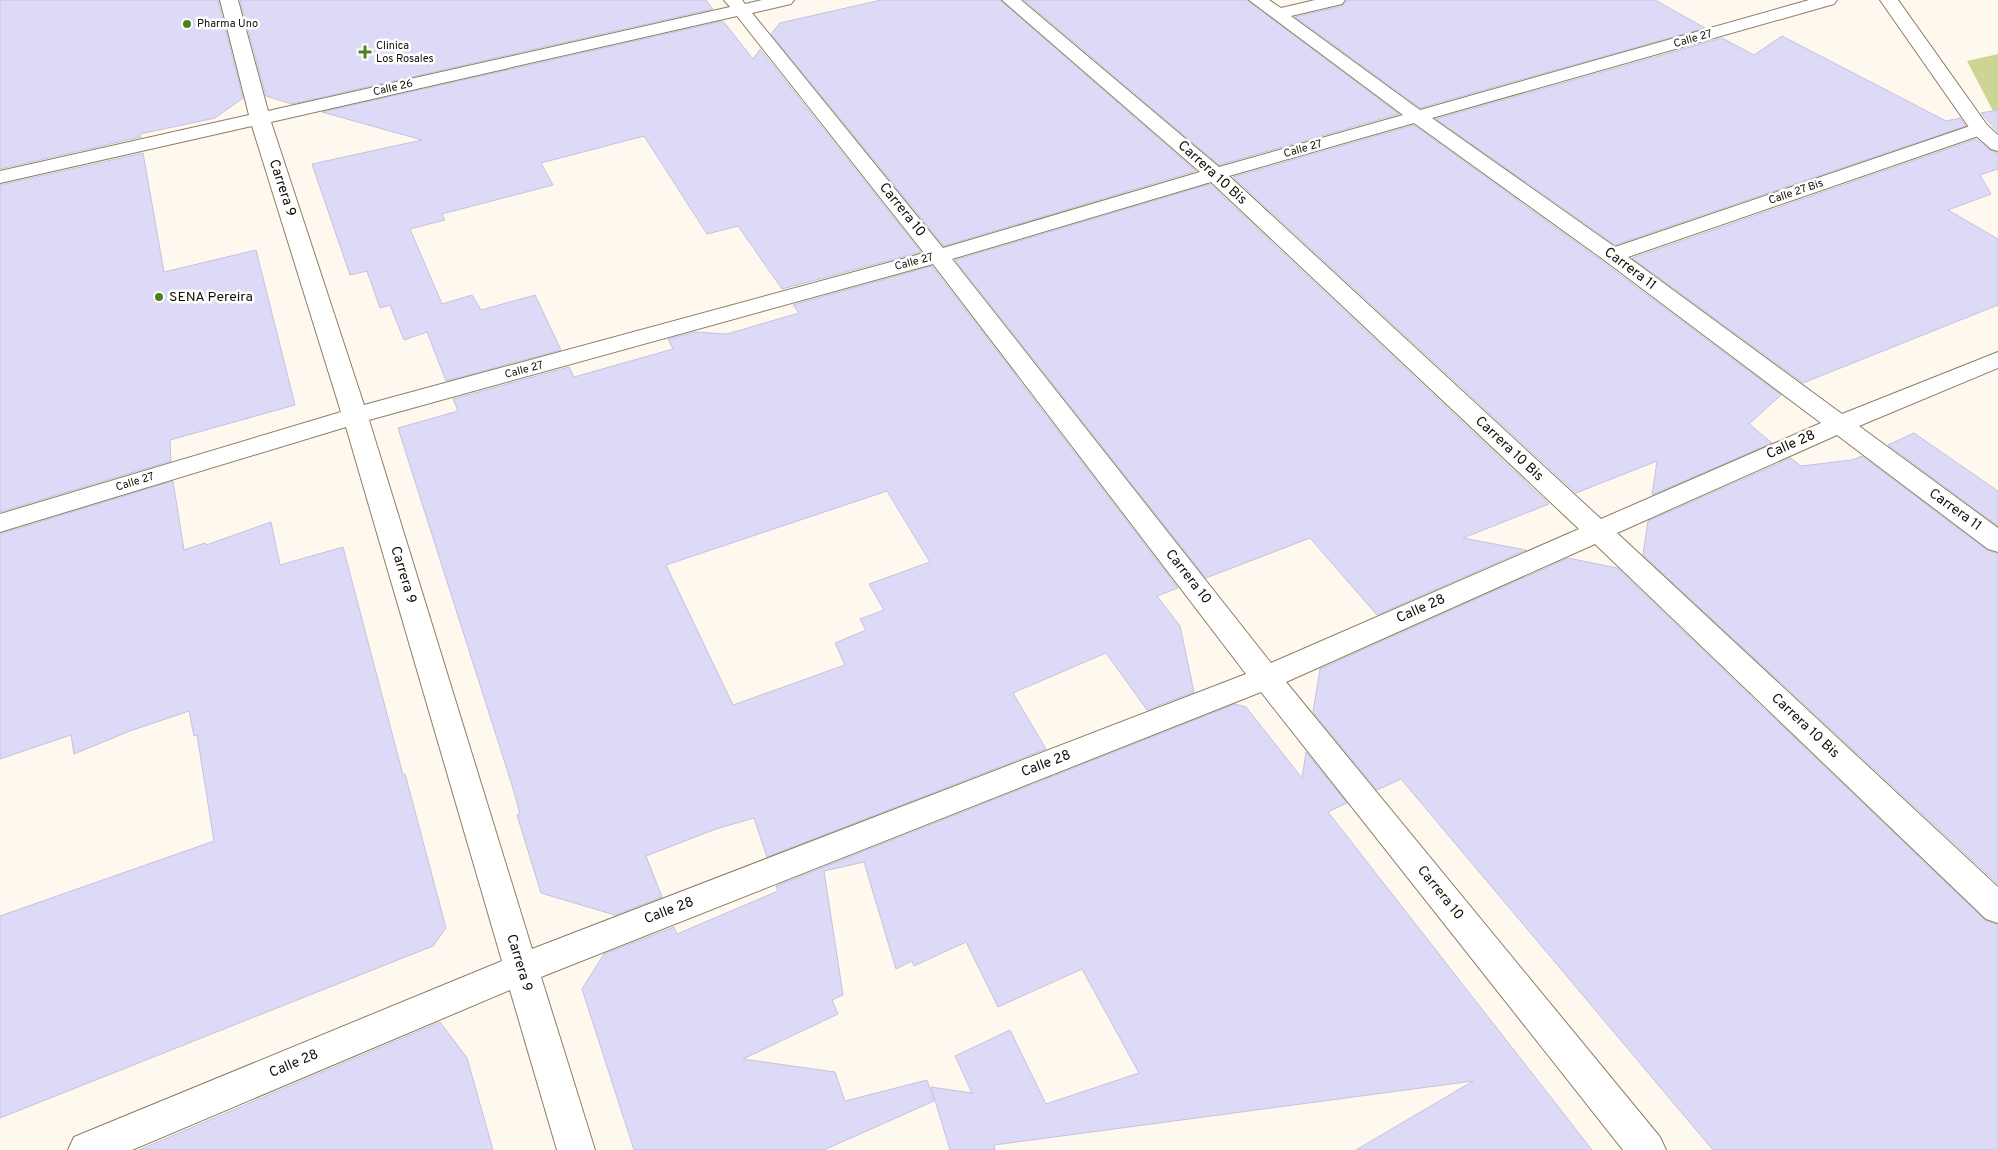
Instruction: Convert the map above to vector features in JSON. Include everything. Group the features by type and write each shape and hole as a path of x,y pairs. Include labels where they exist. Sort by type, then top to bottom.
{"street":[{"name":"Carrera 9","path":"229,0 260,119 356,416 576,1150"},
{"name":"Calle 26","path":"0,177 260,119 737,5 785,0"},
{"name":"Carrera 10 Bis","path":"1011,0 1215,174 1998,908"},
{"name":"Carrera 11","path":"1258,0 1612,255 1998,542"},
{"path":"1279,14 1336,0"},
{"name":"Calle 27","path":"0,523 356,416 938,256 1215,174 1828,0"},
{"path":"1889,0 1980,129 1998,145"},
{"name":"Carrera 10","path":"737,5 938,256 1266,678 1647,1150"},
{"name":"Calle 27 Bis","path":"1612,255 1980,129"},
{"name":"Calle 28","path":"87,1150 521,969 1266,678 1838,424 1998,358"}],"green space":[{"path":"1998,54 1998,110 1993,111 1967,61"}],"building":[{"path":"0,0 218,0 243,98 215,118 140,134 141,137 0,169"},
{"name":"Clinica Los Rosales","path":"240,0 706,0 713,9 292,104 266,96"},
{"path":"881,0 1000,0 1196,171 944,246 771,34 780,23"},
{"path":"1024,0 1247,0 1399,114 1219,165"},
{"path":"1347,0 1655,0 1705,28 1420,108 1295,17 1342,6"},
{"path":"723,21 753,59 760,49 921,252 782,289 738,226 707,234 644,136 541,163 553,185 442,214 445,220 410,229 442,304 472,295 481,310 535,295 561,350 446,381 427,332 404,340 390,305 380,308 367,271 350,275 312,164 422,140 322,112"},
{"path":"1782,36 1946,121 1960,118 1966,126 1615,245 1436,119 1722,38 1754,55"},
{"path":"1998,110 1998,132 1981,113"},
{"path":"1414,125 1603,262 1781,395 1749,424 1772,443 1652,495 1657,461 1576,493 1233,177"},
{"path":"1976,139 1990,150 1998,153 1998,169 1980,175 1991,194 1948,210 1998,239 1998,305 1803,383 1632,258"},
{"name":"SENA Pereira","path":"143,153 164,272 256,250 295,405 170,440 171,461 0,512 0,185"},
{"path":"1210,184 1549,504 1463,538 1526,550 1377,615 1310,538 1206,578 955,260"},
{"path":"932,266 1178,588 1157,596 1180,626 1194,692 1147,710 1106,653 1013,693 1046,749 767,857 754,818 716,829 646,856 662,897 615,915 541,893 517,815 520,814 512,785 398,428 458,411 453,399 569,367 574,377 673,349 668,339 695,332 727,334 799,313 793,305","holes":["887,491 930,562 869,584 884,610 860,619 866,630 835,643 845,665 733,705 666,565"]},
{"path":"1914,433 1998,491 1998,526 1888,445"},
{"path":"1862,456 1987,550 1998,554 1998,884 1643,555 1648,521 1791,458 1801,466 1852,460"},
{"path":"173,481 184,550 205,543 206,545 271,522 280,565 343,547 403,775 405,774 446,928 433,946 0,1118 0,916 214,841 197,735 194,736 189,711 130,731 74,754 71,735 0,759 0,534"},
{"path":"1568,558 1617,568 1985,920 1998,925 1998,1150 1713,1150 1401,779 1377,790 1313,712 1320,669"},
{"path":"1235,704 1246,707 1302,778 1306,752 1347,803 1328,812 1592,1150 1356,1150 1473,1081 994,1145 995,1150 950,1150 931,1087 972,1093 955,1056 1010,1030 1046,1104 1139,1073 1082,969 998,1007 966,942 914,966 912,961 896,969 864,862 824,871 843,995 832,1000 838,1014 743,1059 835,1072 845,1101 927,1080 934,1101 824,1150 634,1150 582,989 604,954 674,927 677,934 778,891 776,886"},
{"path":"440,1022 467,1058 493,1150 139,1150"}],"place":[{"name":"Pharma Uno","path":"187,24"},
{"name":"Clinica Los Rosales","path":"365,52"},
{"name":"SENA Pereira","path":"159,297"}]}
